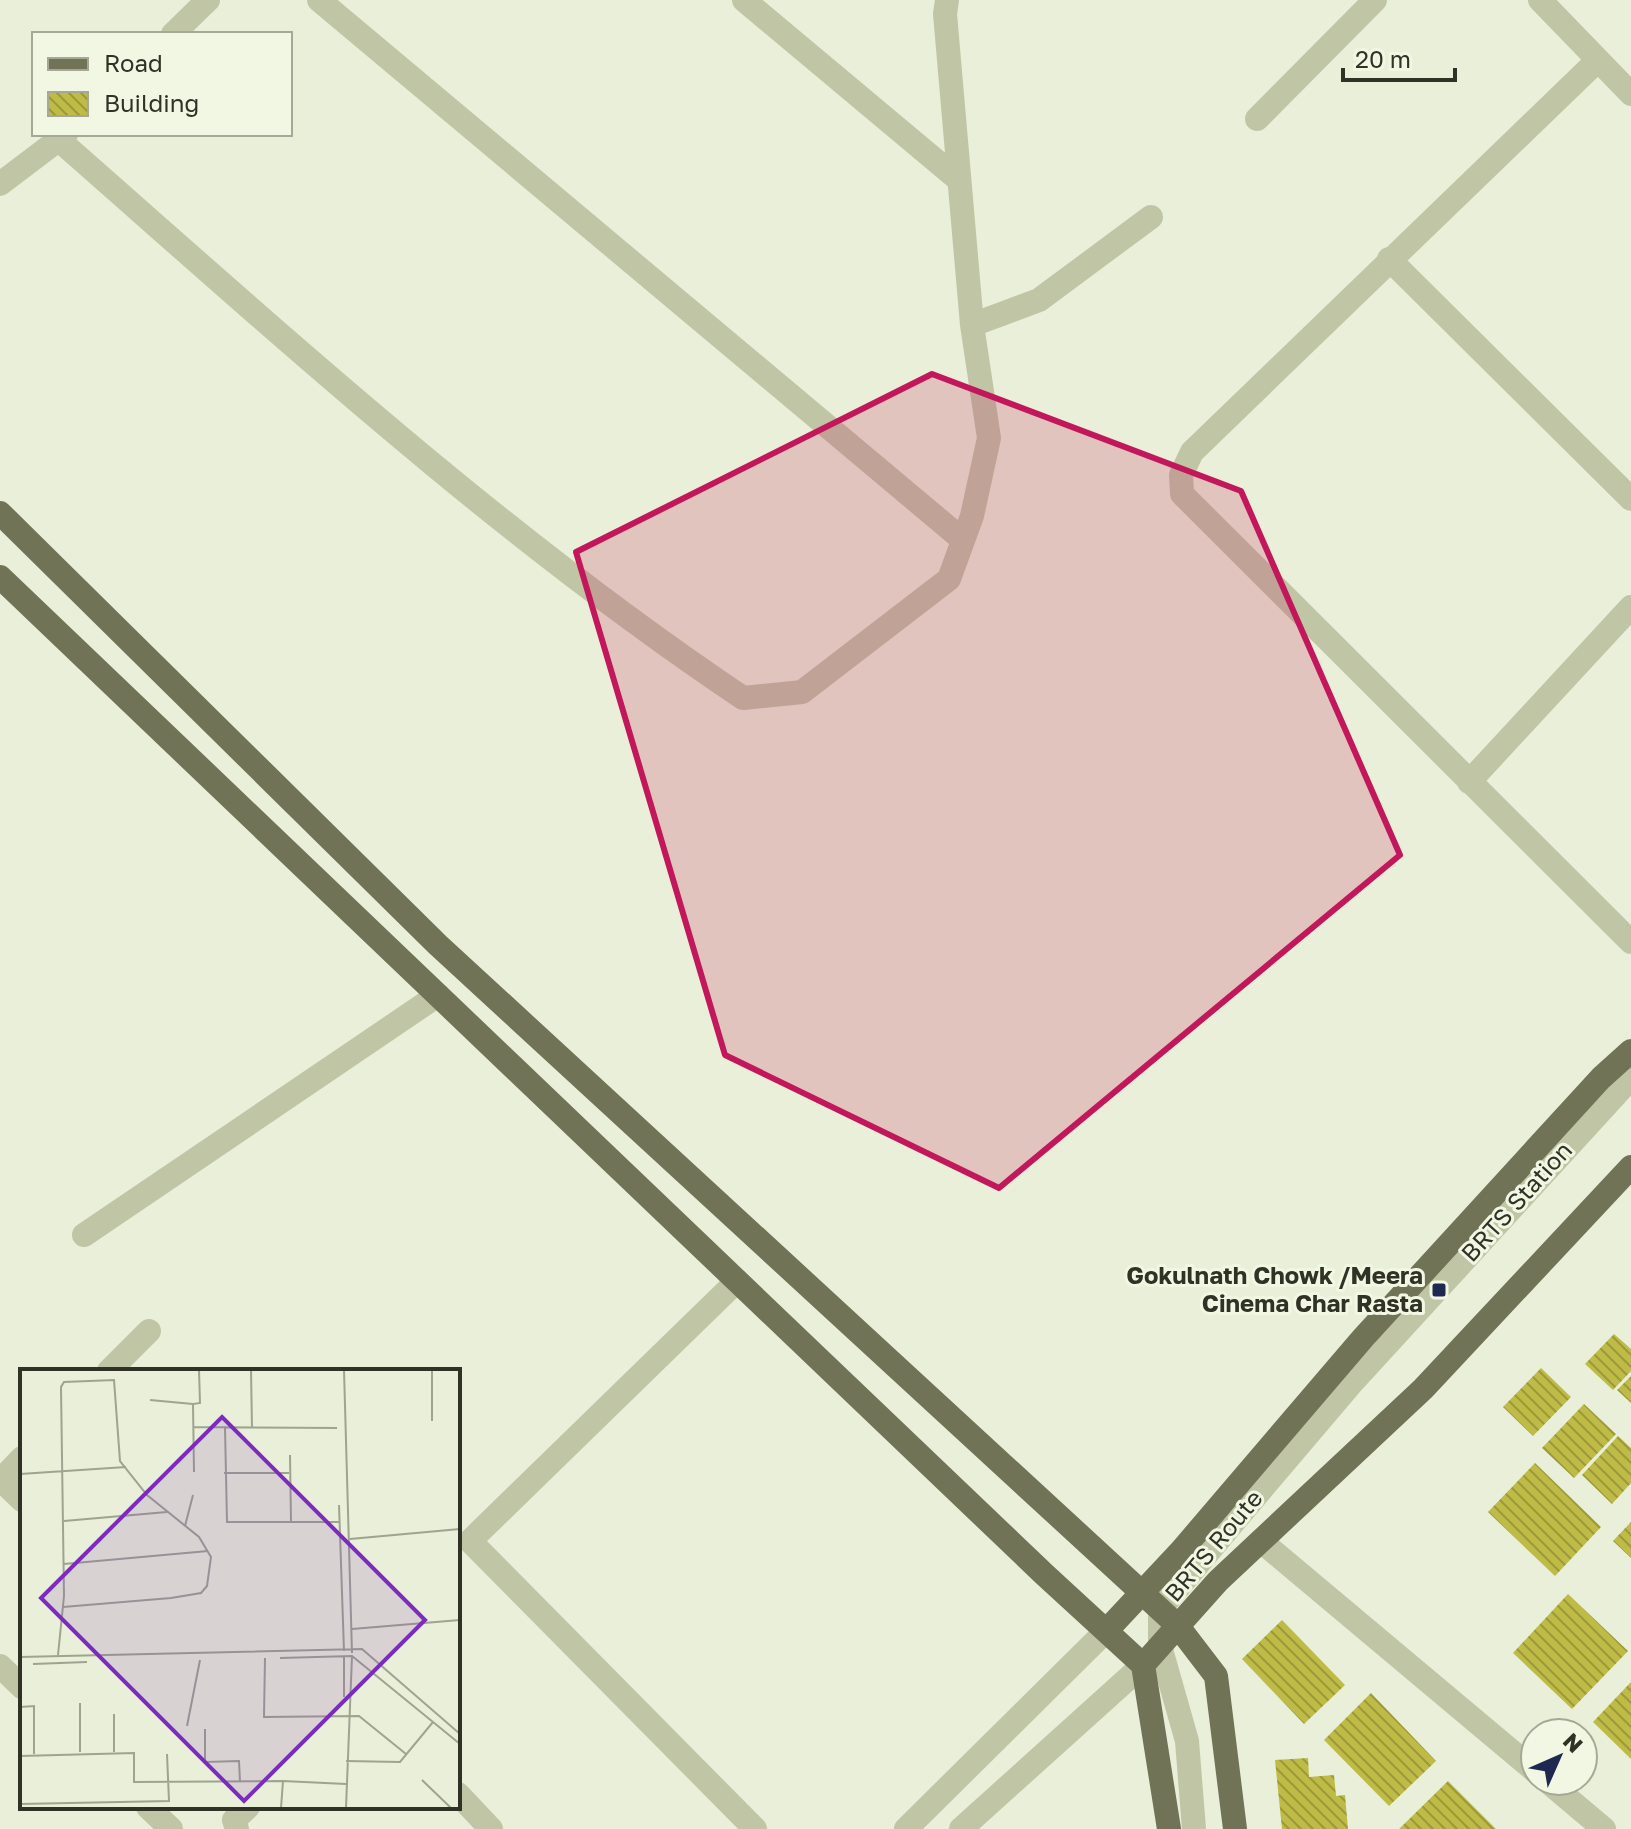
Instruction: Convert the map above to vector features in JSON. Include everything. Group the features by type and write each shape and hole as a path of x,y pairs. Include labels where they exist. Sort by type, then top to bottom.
{"main road":[{"path":"0,513 389,897 1160,1609 1216,1676 1235,1829"},
{"path":"0,577 1143,1665 1169,1829"},
{"path":"363,923 389,897"},
{"path":"1143,1665 1160,1646 1160,1609 1363,1338 1601,1078 1631,1051"},
{"path":"1108,1629 1160,1609 1261,1541 1423,1389 1631,1167"}],"street":[{"path":"175,32 208,0"},
{"path":"319,0 963,540"},
{"path":"744,0 959,180"},
{"path":"0,184 62,137 399,439 586,587 743,698 802,692 949,579 963,540 989,438 972,325 945,14 947,0"},
{"path":"1257,119 1375,0"},
{"path":"1540,0 1631,94"},
{"path":"1598,60 1192,452 1181,475 1182,494 1631,942"},
{"path":"972,325 1039,300 1151,217"},
{"path":"1389,259 1631,499"},
{"path":"1469,782 1631,607"},
{"path":"84,1235 438,995"},
{"name":"BRTS Station","path":"1350,1385 1625,1083"},
{"path":"737,1281 470,1541 755,1829"},
{"path":"111,1369 149,1331"},
{"name":"BRTS Route","path":"1160,1609 1350,1385"},
{"path":"20,1460 1,1480 20,1498"},
{"path":"1261,1541 1519,1758"},
{"path":"906,1829 1108,1629"},
{"path":"1160,1646 1187,1741 1194,1829"},
{"path":"961,1829 1143,1665"},
{"path":"0,1666 20,1685"},
{"path":"460,1796 491,1829"},
{"path":"1566,1797 1604,1829"},
{"path":"150,1809 171,1829"},
{"path":"237,1829 234,1820 246,1809"}],"highlighted area":[{"path":"932,374 1241,491 1400,855 999,1188 725,1055 576,552"}],"building":[{"path":"1614,1334 1631,1349 1631,1371 1613,1390 1585,1364"},
{"path":"1541,1368 1571,1397 1533,1436 1503,1407"},
{"path":"1631,1376 1631,1403 1617,1390"},
{"path":"1584,1404 1616,1434 1574,1478 1542,1448"},
{"path":"1618,1436 1631,1448 1631,1483 1612,1504 1582,1475"},
{"path":"1535,1463 1601,1527 1555,1576 1488,1512"},
{"path":"1631,1522 1631,1558 1613,1541"},
{"path":"1568,1594 1628,1651 1572,1709 1513,1653"},
{"path":"1282,1620 1345,1685 1304,1724 1242,1659"},
{"path":"1631,1682 1631,1759 1599,1728 1598,1717"},
{"path":"1371,1693 1436,1761 1389,1806 1324,1740"},
{"path":"1308,1758 1309,1777 1334,1775 1336,1796 1345,1795 1348,1829 1282,1829 1275,1760"},
{"path":"1448,1781 1496,1829 1399,1829"}],"place":[{"name":"Gokulnath Chowk /Meera Cinema Char Rasta","path":"1439,1290"}]}
